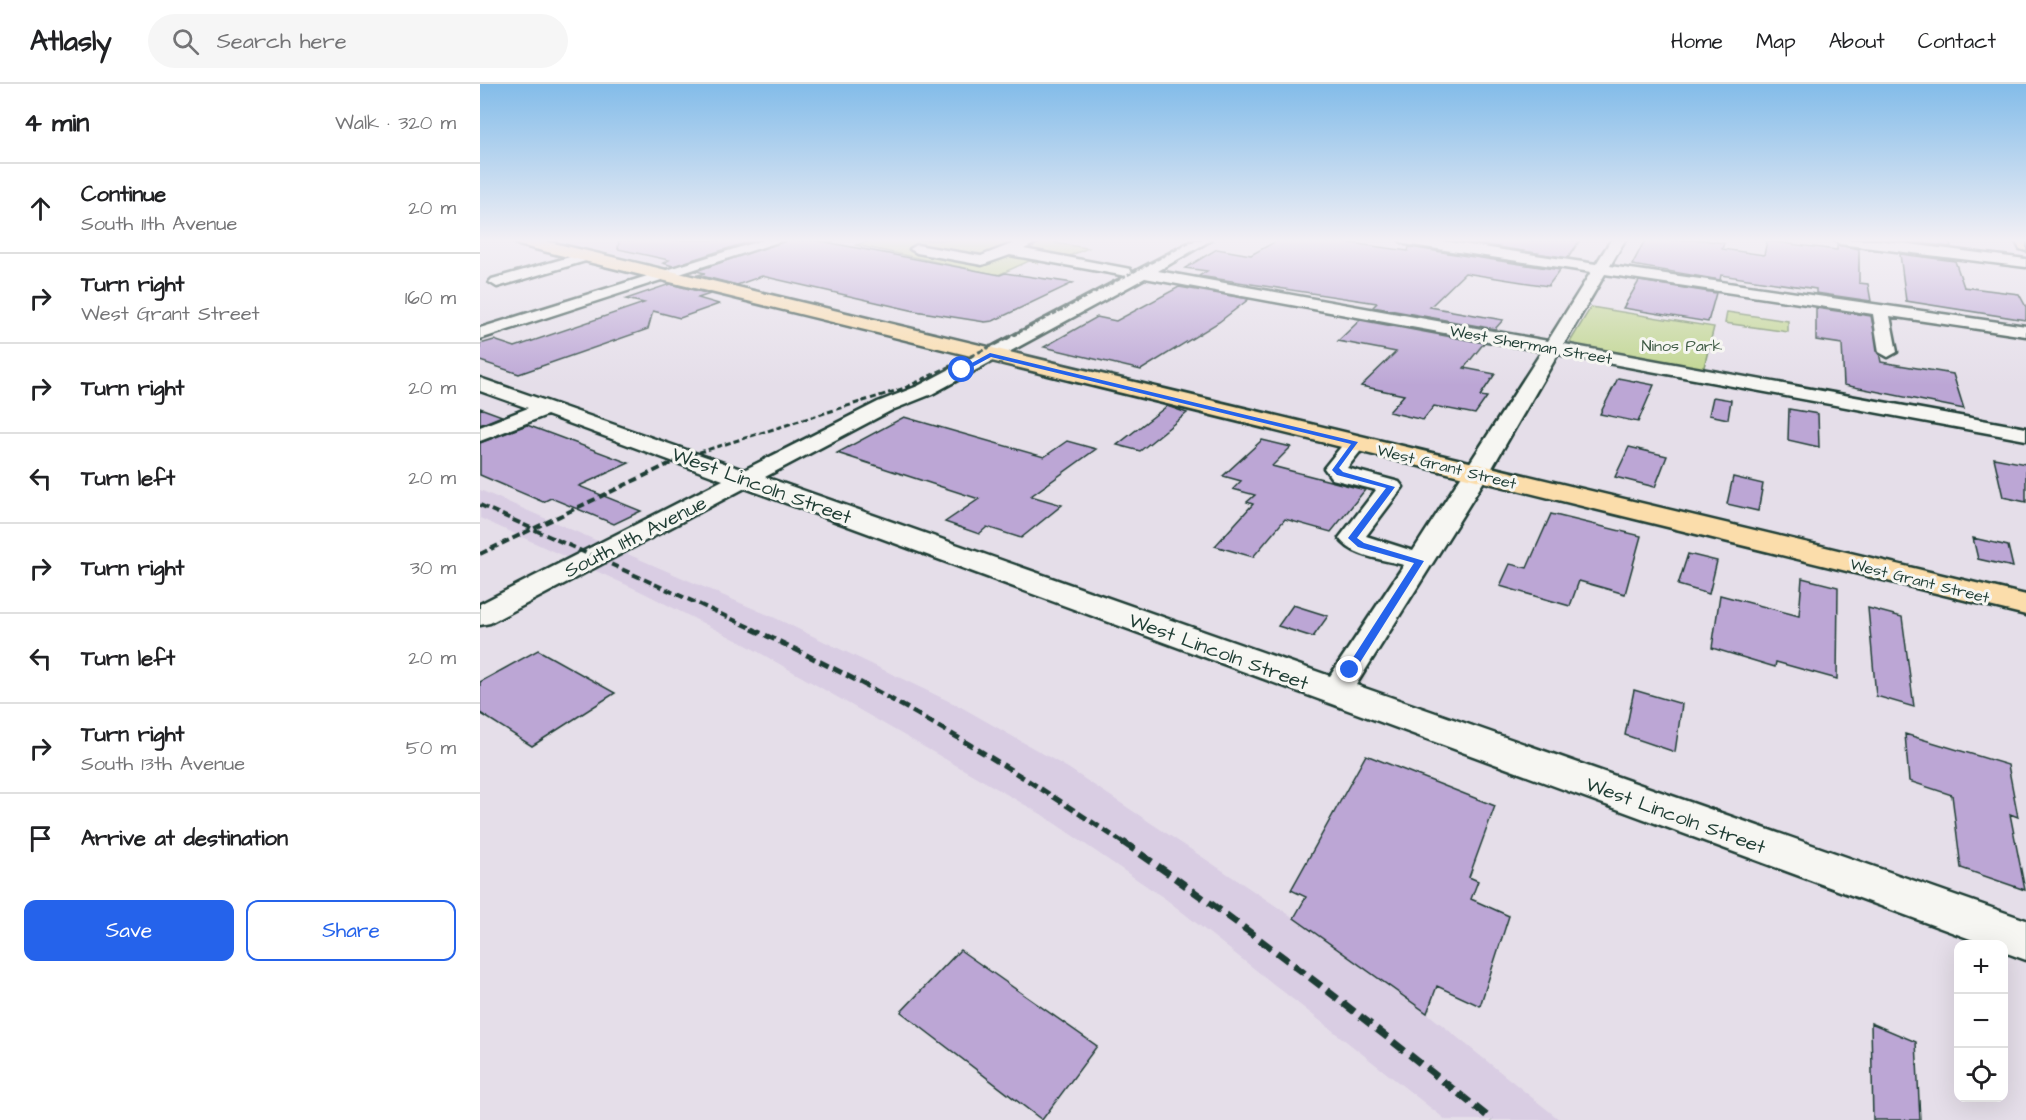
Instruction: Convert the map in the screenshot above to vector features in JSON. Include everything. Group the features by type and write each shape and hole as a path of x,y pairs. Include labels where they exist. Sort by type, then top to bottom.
{"main road":[{"name":"West Grant Street","path":"710,288 2026,605"}],"street":[{"path":"480,334 626,288"},
{"name":"South 11th Avenue","path":"480,616 885,406 925,390 982,353 1105,288"},
{"name":"West Sherman Street","path":"1220,288 2026,434"},
{"path":"1335,693 1477,473 1590,288"},
{"path":"1734,288 2026,331"},
{"path":"1881,310 1888,352"},
{"name":"West Lincoln Street","path":"480,384 2026,940"},
{"path":"480,435 548,408"},
{"path":"1356,443 1335,468 1340,474 1391,487 1352,538 1361,545 1420,561"}],"shaded area":[{"path":"480,490 773,617 961,707 1068,768 1294,918 1427,1013 1560,1120 1446,1120 1167,900 1041,814 748,646 642,592 480,518"}],"green space":[{"name":"Ninos Park","path":"1591,307 1714,327 1703,371 1574,346 1570,342"},
{"path":"1727,312 1788,321 1788,332 1725,323"}],"building":[{"path":"657,288 687,288 710,294 698,298 719,304 680,318 653,311 648,329 519,374 480,361 480,344 494,340 515,347 644,303 626,299"},
{"path":"816,288 1062,288 993,321 985,322 915,311"},
{"path":"1177,288 1249,299 1219,322 1141,370 1044,347 1097,317 1116,321"},
{"path":"1280,288 1449,288 1430,307 1503,320 1495,329 1373,307 1377,303"},
{"path":"1635,288 1686,288 1716,293 1708,322 1623,308"},
{"path":"1812,288 1869,288 1871,301 1816,293 1816,289"},
{"path":"1904,288 1975,288 2019,294 2026,307 2026,320 1906,301"},
{"path":"1816,308 1871,316 1881,362 1953,374 1964,409 1844,385 1842,344 1816,340"},
{"path":"1360,320 1484,343 1464,368 1495,374 1480,396 1487,397 1475,414 1434,406 1423,420 1389,412 1404,395 1361,386 1396,352 1338,341"},
{"path":"1618,378 1654,385 1638,422 1600,414"},
{"path":"1713,397 1731,400 1728,419 1709,415"},
{"path":"1167,406 1187,413 1140,451 1117,445"},
{"path":"480,408 502,416 480,425"},
{"path":"1789,409 1818,414 1819,447 1788,440"},
{"path":"904,417 1044,457 1067,441 1096,449 1031,496 1062,505 1021,538 987,527 979,534 945,522 979,499 837,453"},
{"path":"527,425 629,463 579,486 641,511 614,524 551,498 543,502 480,475 480,443"},
{"path":"1262,440 1291,447 1272,466 1365,490 1331,532 1285,519 1253,557 1215,546 1253,504 1247,502 1255,495 1233,489 1241,481 1223,476"},
{"path":"1629,447 1667,456 1655,487 1615,477"},
{"path":"1994,458 2026,464 2026,502 2003,497"},
{"path":"1733,477 1763,484 1758,511 1727,504"},
{"path":"1551,514 1641,536 1625,594 1579,581 1570,606 1500,586 1510,564 1527,568"},
{"path":"1973,538 2008,546 2013,567 1978,559"},
{"path":"1688,554 1717,561 1709,594 1678,585"},
{"path":"1802,578 1838,587 1837,679 1776,662 1775,667 1712,648 1720,595 1799,616"},
{"path":"1293,605 1328,616 1313,637 1278,626"},
{"path":"1868,608 1902,617 1914,707 1876,696"},
{"path":"538,650 615,693 532,746 480,713 480,682"},
{"path":"1634,690 1682,704 1675,752 1625,735"},
{"path":"1905,734 2008,765 2018,817 2010,814 2025,890 1961,868 1952,795 1909,781"},
{"path":"1366,755 1495,806 1469,877 1478,881 1471,899 1509,916 1480,1006 1437,986 1427,1013 1294,918 1306,897 1291,890"},
{"path":"960,950 1097,1046 1042,1120 901,1012"},
{"path":"1871,1023 1916,1042 1920,1120 1873,1120"}],"railway":[{"path":"1007,339 1103,288"},
{"path":"666,466 684,457 905,388 1010,337"},
{"path":"533,529 669,464"},
{"path":"480,505 533,529"},
{"path":"480,554 533,529"},
{"path":"533,529 756,630"},
{"path":"752,629 848,676 943,729 1035,785 1125,844"},
{"path":"1123,842 1264,943 1492,1120"}],"route":[{"path":"962,370 990,355 1356,443 1335,468 1340,474 1391,487 1352,538 1361,545 1420,561 1350,670"}]}
